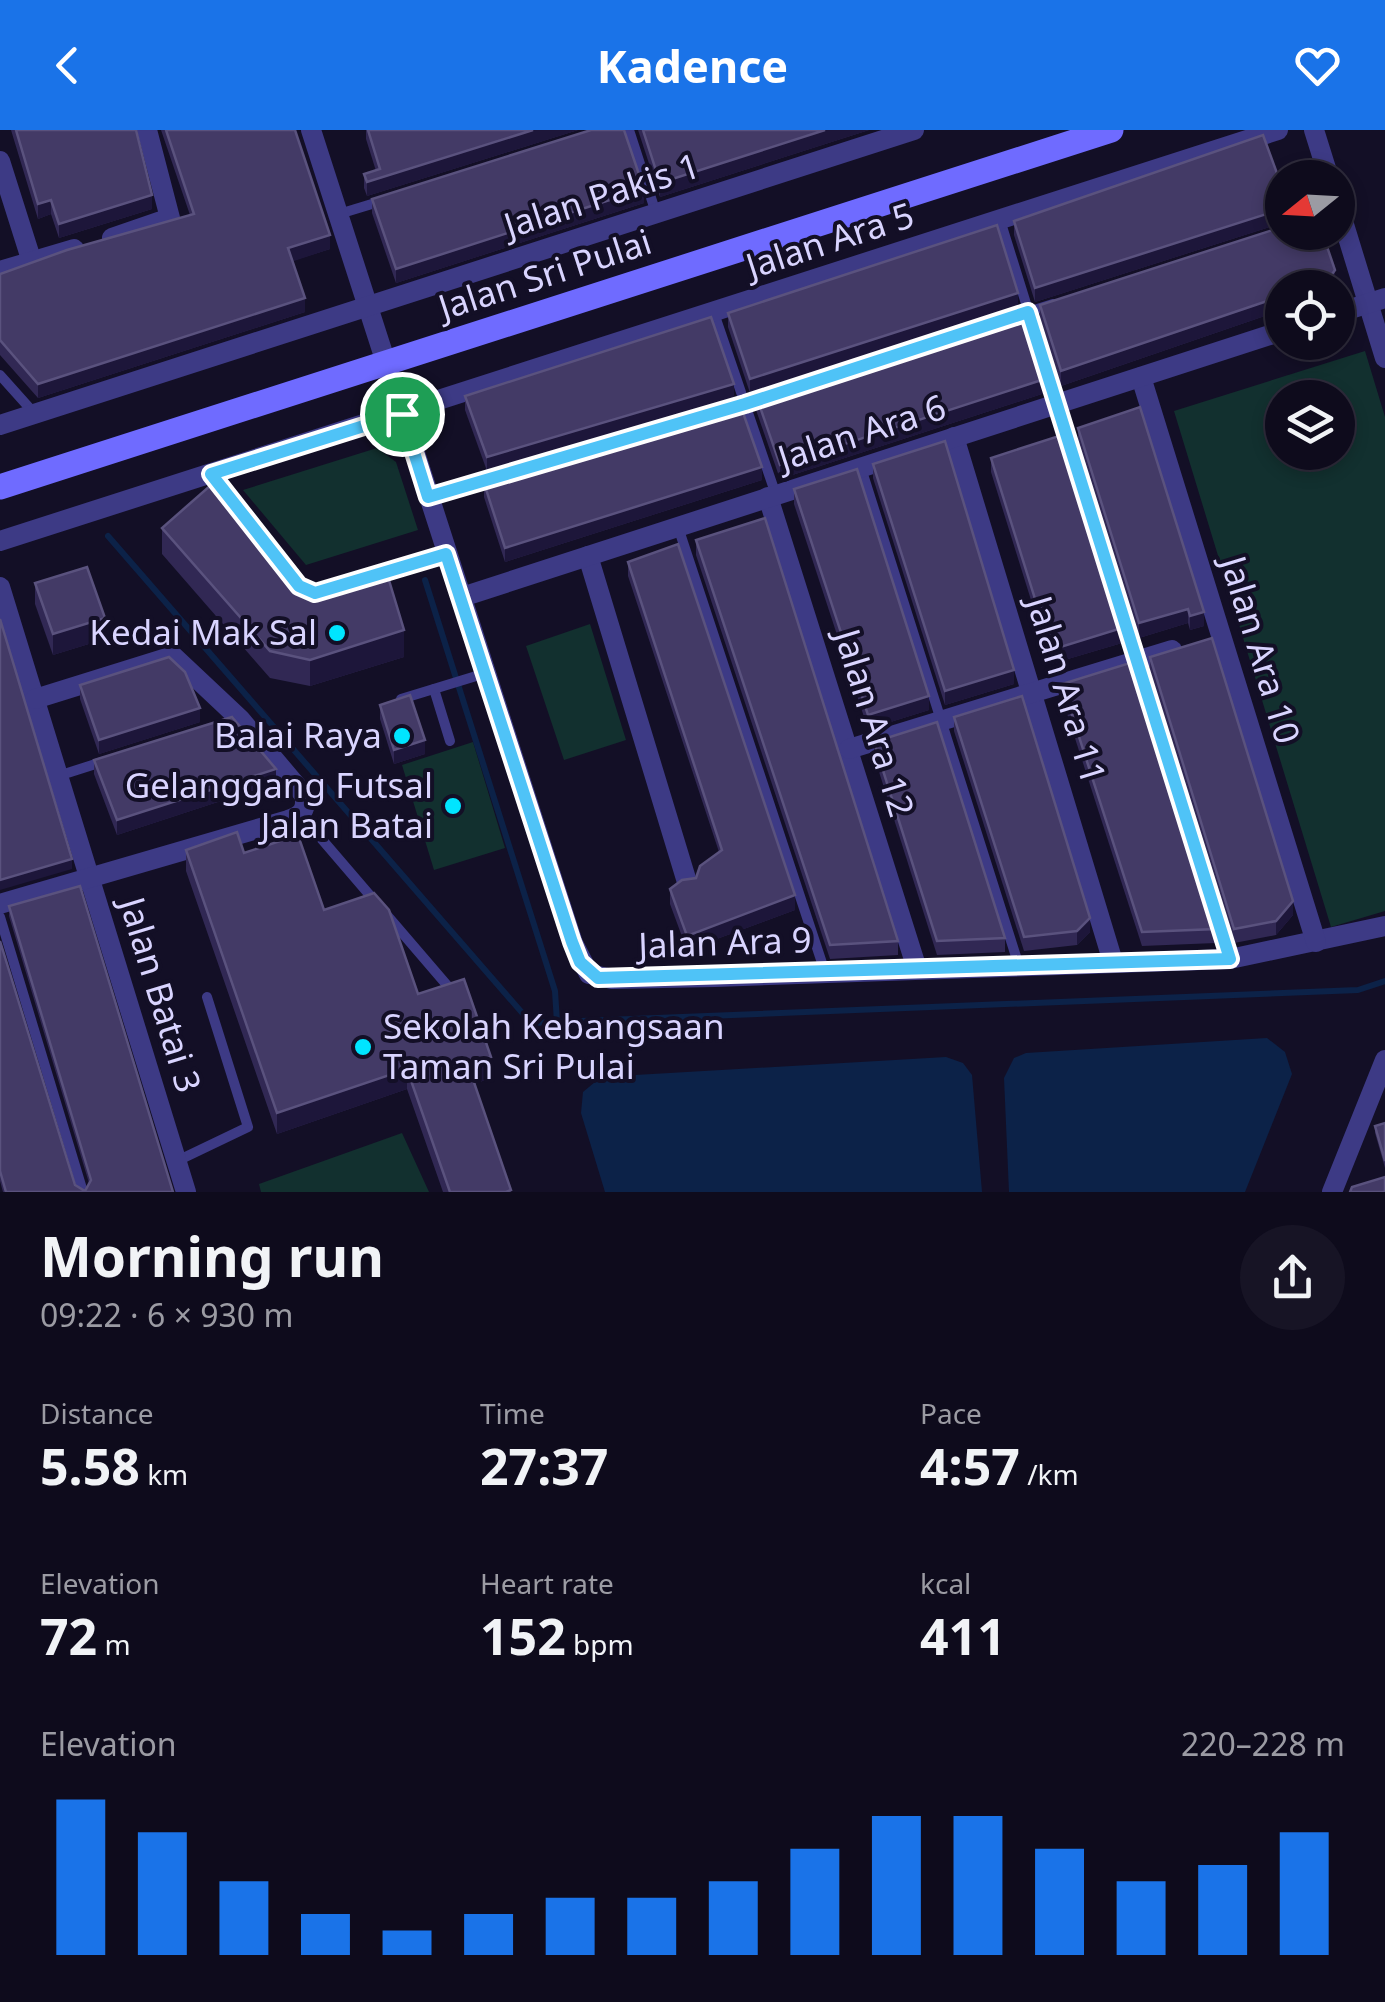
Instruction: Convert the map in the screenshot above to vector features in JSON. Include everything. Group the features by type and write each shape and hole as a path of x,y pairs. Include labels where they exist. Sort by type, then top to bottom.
{"street":[{"path":"0,272 170,218 147,130"},
{"name":"Jalan Ara 9","path":"311,130 572,942 589,974 612,978 1230,959 1385,926"},
{"name":"Jalan Pakis 1","path":"0,424 914,130"},
{"name":"Jalan Sri Pulai","path":"0,486 1111,130"},
{"name":"Jalan Ara 5","path":"0,541 1278,130"},
{"path":"1314,130 1323,160"},
{"path":"0,161 32,262"},
{"path":"1355,250 1376,300 1385,358"},
{"name":"Jalan Ara 6","path":"462,596 1265,336"},
{"name":"Jalan Ara 10","path":"1141,376 1203,640 1316,942"},
{"name":"Jalan Ara 11","path":"954,437 1113,962"},
{"name":"Jalan Ara 12","path":"772,496 917,969"},
{"path":"588,556 687,882"},
{"name":"Jalan Batai 3","path":"0,587 186,1192"},
{"path":"849,749 1203,640"},
{"path":"0,904 295,818 305,796 230,722 174,656 34,699"},
{"path":"1332,1192 1385,1060"}],"lane":[{"path":"629,130 656,213"},
{"path":"338,214 392,198"},
{"path":"1000,220 1230,959"},
{"path":"990,324 1065,300"},
{"path":"714,314 772,496"},
{"path":"0,375 34,414"},
{"path":"726,410 782,392"},
{"path":"861,467 1019,966"},
{"path":"428,497 521,470"},
{"path":"211,474 299,586 315,593 446,554"},
{"path":"678,526 825,972"},
{"path":"382,705 486,673"},
{"path":"434,689 450,741"},
{"path":"58,776 113,759"},
{"path":"295,818 452,991"},
{"path":"0,917 83,1192"},
{"path":"177,1161 248,1126 206,997"}],"green space":[{"path":"1365,351 1385,417 1385,911 1331,927 1174,411 1265,382 1265,470 1355,470 1355,380 1273,380 1336,360 1355,360 1355,354"},
{"path":"377,448 396,462 418,530 306,565 243,490"},
{"path":"590,624 626,740 564,760 526,646"},
{"name":"Gelanggang Futsal Jalan Batai","path":"473,742 505,848 434,870 402,765"},
{"path":"402,1133 429,1192 261,1192 259,1184"}],"water":[{"path":"1267,1038 1285,1052 1292,1074 1245,1192 1009,1192 1004,1078 1014,1058 1026,1053"},
{"path":"946,1057 963,1063 972,1075 982,1192 605,1192 581,1113 583,1092 601,1077"}],"building":[{"path":"16,130 136,130 152,195 59,224 51,200 38,204"},
{"path":"166,130 295,130 330,235 288,248 305,298 38,384 0,340 0,274 67,250 194,214"},
{"path":"368,130 533,130 367,182 364,174 380,169"},
{"path":"591,130 624,130 644,189 396,269 372,199"},
{"path":"643,130 825,130 660,183"},
{"path":"1263,135 1272,160 1265,160 1265,214 1035,288 1014,221"},
{"path":"997,225 1018,293 750,379 728,313"},
{"path":"1265,232 1265,250 1328,250 1335,270 1265,270 1265,302 1061,371 1040,305"},
{"path":"1023,310 1045,379 780,465 756,395"},
{"path":"711,317 734,384 487,457 465,396"},
{"path":"739,401 762,467 505,548 484,483 494,480 492,474"},
{"path":"1140,407 1204,612 1190,616 1188,609 1139,623 1078,428"},
{"path":"1062,435 1122,628 1051,650 991,458"},
{"path":"945,441 1014,670 945,691 873,464"},
{"path":"857,469 929,696 868,715 794,489"},
{"path":"211,485 311,601 388,577 404,630 310,660 270,651 162,528"},
{"path":"765,518 898,941 830,945 696,540"},
{"path":"678,544 795,895 687,936 670,889 682,880 696,878 700,866 722,850 628,562"},
{"path":"87,567 105,618 53,634 35,583"},
{"path":"0,619 72,859 0,880"},
{"path":"1212,638 1293,901 1276,921 1234,929 1150,657"},
{"path":"169,657 185,672 200,708 99,740 80,685"},
{"path":"1133,662 1216,929 1142,932 1062,684"},
{"name":"Balai Raya","path":"410,695 425,740 394,750 380,705"},
{"path":"1022,696 1090,918 1077,931 1024,937 954,717"},
{"path":"232,717 276,769 117,820 94,760"},
{"path":"937,722 1005,938 937,941 874,742"},
{"name":"Sekolah Kebangsaan Taman Sri Pulai","path":"237,832 244,853 298,835 324,910 374,893 389,910 418,994 464,979 491,1057 468,1065 511,1190 450,1192 407,1069 277,1113 186,850"},
{"path":"80,886 173,1192 6,1192 0,1171 0,941 75,1185 85,1191 91,1180 9,906"},
{"path":"1385,1123 1385,1161 1375,1126"},
{"path":"1385,1177 1385,1192 1350,1192 1352,1187"}],"waterway":[{"path":"108,536 531,1023 1358,990 1385,981"},
{"path":"425,580 555,991 557,1022"}],"place":[{"name":"Kedai Mak Sal","path":"337,633"},
{"name":"Balai Raya","path":"402,736"},
{"name":"Gelanggang Futsal Jalan Batai","path":"453,806"},
{"name":"Sekolah Kebangsaan Taman Sri Pulai","path":"363,1047"}],"route":[{"path":"1028,312 1230,959 715,977 598,978 589,974 572,942 446,554 315,593 299,586 211,474 402,414 428,497 745,404 1028,312"}]}
